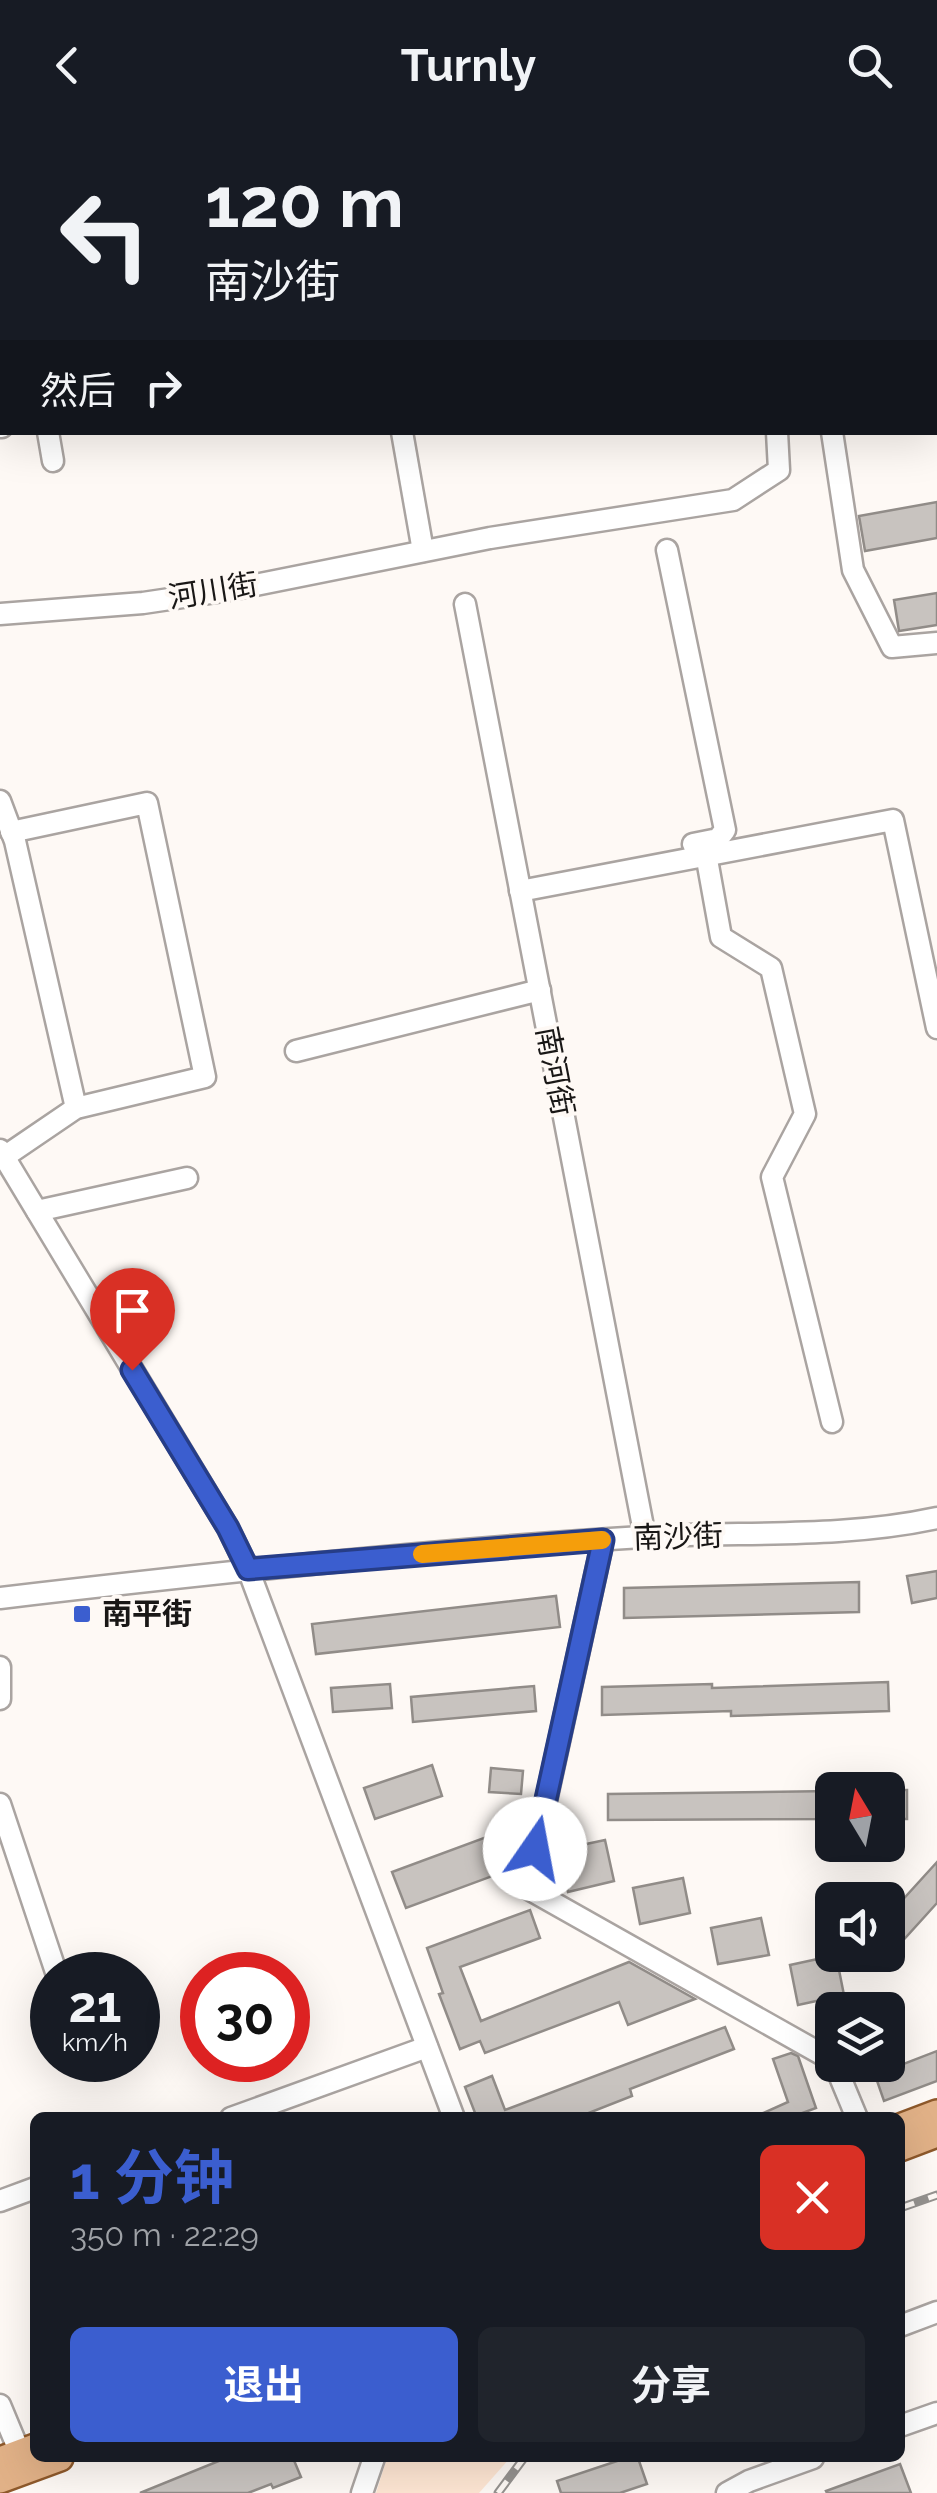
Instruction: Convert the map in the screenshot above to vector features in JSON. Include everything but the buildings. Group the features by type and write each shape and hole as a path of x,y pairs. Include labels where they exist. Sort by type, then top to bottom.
{"main road":[{"path":"905,2124 937,2113"},
{"path":"905,2146 937,2134"},
{"path":"0,2480 49,2462"}],"street":[{"path":"49,435 53,461"},
{"path":"403,435 423,550"},
{"name":"河川街","path":"0,614 143,603 230,590 423,550 733,500 779,470 777,435"},
{"path":"832,435 853,570 892,647 937,643"},
{"path":"616,872 631,857 718,839 725,830 667,550"},
{"name":"南河街","path":"465,604 645,1537"},
{"path":"0,801 11,832 76,1108"},
{"path":"11,832 147,803 205,1078 76,1108 2,1154 228,1528 248,1569 452,2112"},
{"path":"520,891 893,820 937,1028"},
{"path":"706,854 722,938 771,968 805,1114 772,1177 832,1422"},
{"path":"296,1051 540,990"},
{"path":"37,1211 187,1178"},
{"name":"南沙街","path":"0,1598 248,1569 645,1537 832,1533 937,1518"},
{"path":"603,1540 527,1888 815,2052"},
{"path":"0,1667 0,1698"},
{"path":"0,1804 50,1952"},
{"path":"248,2112 427,2047"},
{"path":"842,2082 855,2112"},
{"path":"0,2201 30,2190"},
{"path":"905,2324 937,2312"},
{"path":"0,2405 18,2454"},
{"path":"905,2424 937,2413"},
{"path":"362,2493 373,2462"},
{"path":"727,2493 749,2480 801,2462"}],"shaded area":[{"path":"386,2462 506,2462 479,2493 376,2493"}],"railway":[{"path":"905,2206 937,2195"},
{"path":"498,2493 521,2462"}],"slow traffic":[{"path":"422,1554 602,1540"}],"place":[{"name":"南平街","path":"82,1614"}],"route":[{"path":"132,1370 228,1528 248,1569 603,1540 535,1849"}]}
